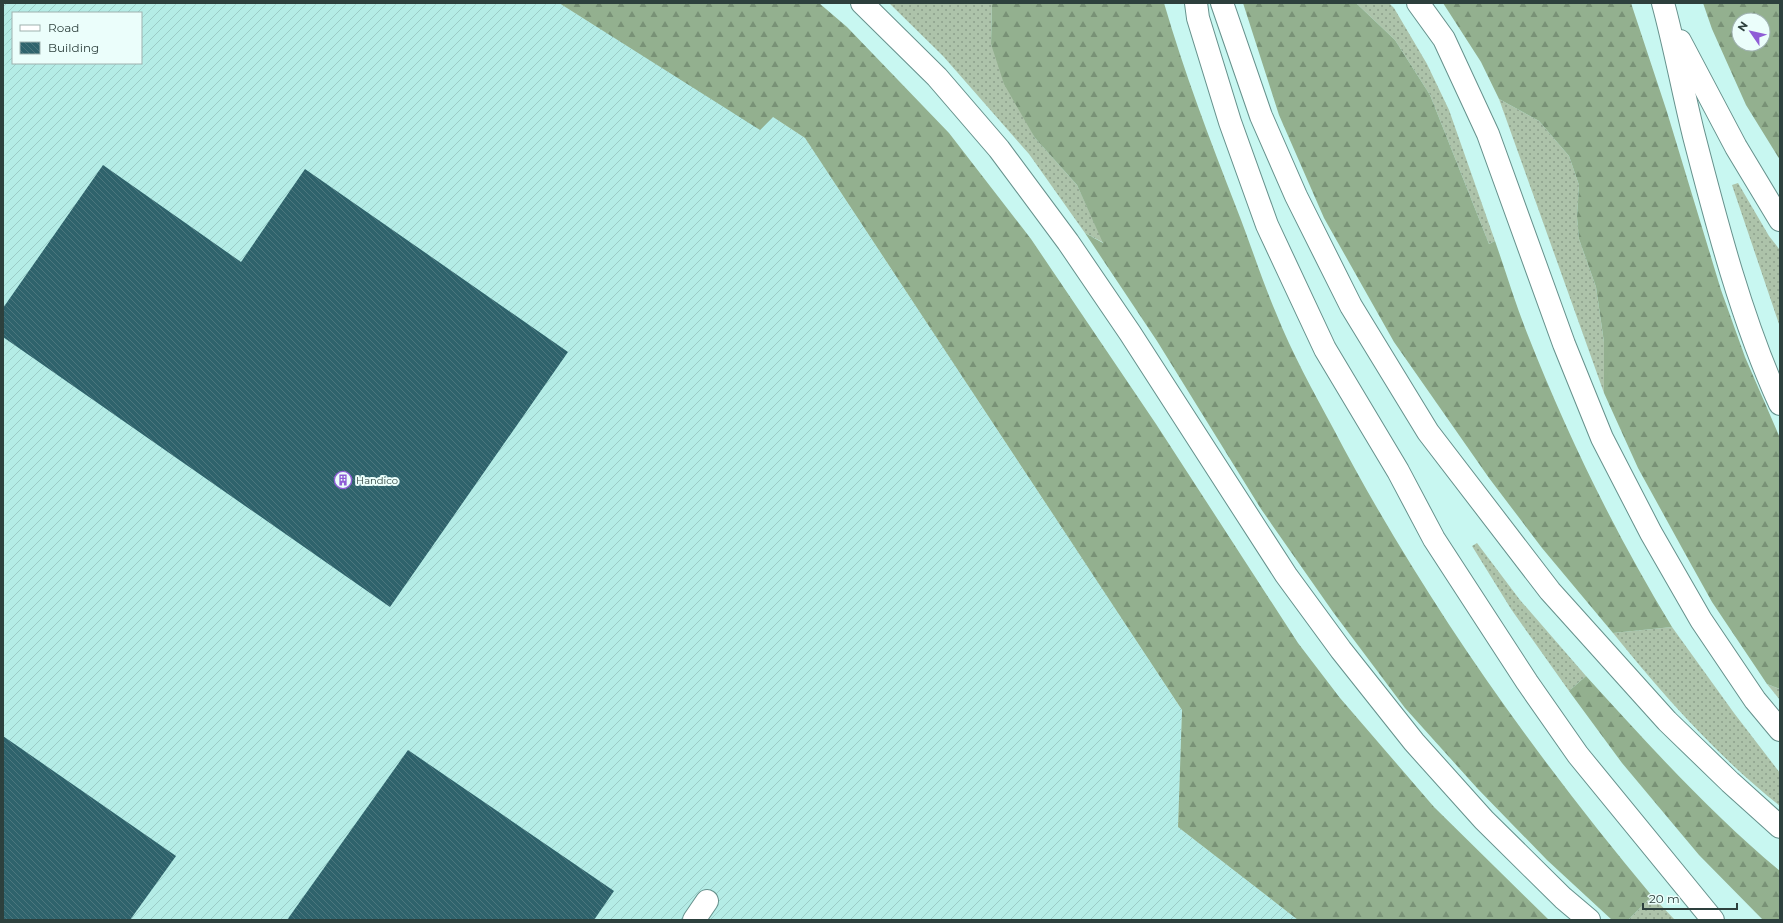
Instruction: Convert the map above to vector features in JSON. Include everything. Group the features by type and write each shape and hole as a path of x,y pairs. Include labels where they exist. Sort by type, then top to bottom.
{"main road":[{"path":"862,3 936,77 999,149 1068,242 1130,333 1286,575 1341,650 1414,742 1484,820 1563,898 1589,920"},
{"path":"1418,3 1444,39 1488,134 1564,344 1602,438 1651,533 1701,620 1755,700 1780,730"},
{"path":"1223,4 1261,116 1296,196 1351,306 1428,432 1550,591 1667,721 1730,782 1780,827"},
{"path":"1664,9 1736,147 1780,220"},
{"path":"1664,9 1695,136 1727,255 1760,358 1780,404"},
{"path":"1197,10 1230,122 1267,225 1325,349 1398,471 1434,539 1527,682 1578,755 1713,920"},
{"path":"694,920 707,901"}],"shaded area":[{"path":"3,3 559,3 760,129 773,117 805,138 1182,710 1178,827 1298,920 3,920"}],"green space":[{"path":"559,3 819,3 847,27 949,133 1031,239 1156,424 1298,643 1340,698 1434,807 1549,920 1298,920 1178,827 1182,710 805,138 773,117 760,130"},
{"path":"889,3 992,3 991,44 1035,138 1077,185 1104,243 1085,233 1029,154 943,56"},
{"path":"992,3 1164,3 1198,106 1265,287 1282,328 1303,372 1367,490 1403,552 1480,671 1563,785 1652,896 1628,920 1612,920 1547,860 1477,788 1405,708 1333,612 1261,509 1157,341 1085,233 1103,243 1077,185 1035,138 1004,84 991,44"},
{"path":"1243,3 1356,3 1395,40 1430,95 1489,244 1495,241 1527,333 1575,446 1631,556 1672,627 1613,633 1542,548 1489,478 1394,342 1324,218 1279,115"},
{"path":"1356,3 1389,3 1394,8 1427,64 1449,110 1495,241 1489,244 1430,95 1395,40"},
{"path":"1443,3 1631,3 1667,112 1721,290 1745,357 1780,438 1780,689 1767,684 1712,602 1638,468 1604,393 1604,342 1596,287 1579,239 1577,217 1579,185 1569,156 1539,121 1499,99 1481,62"},
{"path":"1703,3 1780,3 1780,160 1746,105 1712,29"},
{"path":"1499,99 1539,121 1569,156 1579,185 1577,217 1579,239 1596,287 1604,342 1604,393"},
{"path":"1738,183 1769,236 1780,250 1780,327 1732,185"},
{"path":"1477,543 1520,600 1586,676 1569,691 1511,609 1472,546"},
{"path":"1672,627 1734,713 1780,773 1780,806 1734,767 1713,746 1671,702 1613,633"},
{"path":"1586,676 1656,752 1704,801 1728,825 1780,871 1780,920 1763,920 1699,855 1622,763 1569,691"},
{"path":"1767,684 1780,689 1780,700"},
{"path":"1652,896 1675,920 1628,920"}],"building":[{"name":"Handico","path":"103,165 241,262 305,169 568,352 390,607 3,337 3,308"},
{"path":"3,736 176,856 130,920 3,920"},
{"path":"408,750 614,891 594,920 287,920"}],"place":[{"name":"Handico","path":"343,480"}]}
